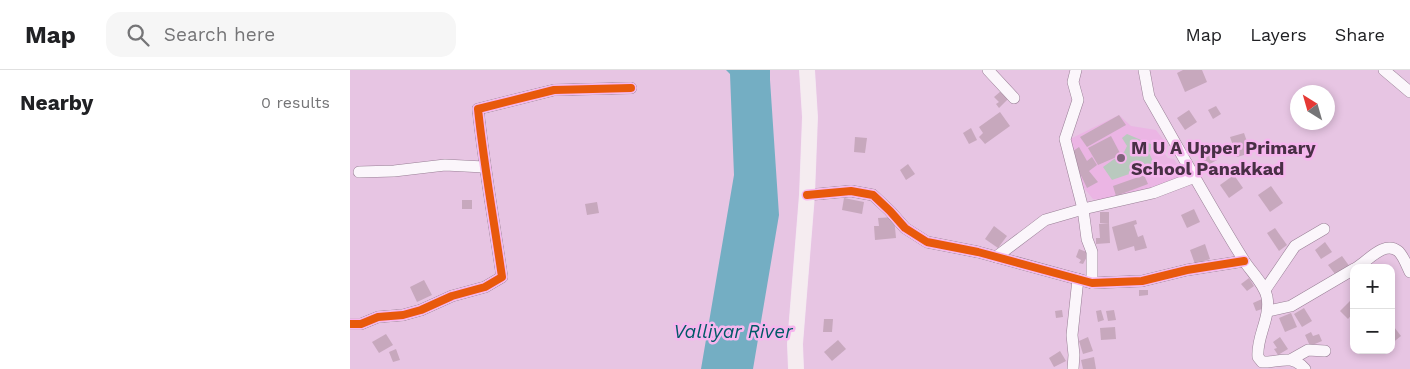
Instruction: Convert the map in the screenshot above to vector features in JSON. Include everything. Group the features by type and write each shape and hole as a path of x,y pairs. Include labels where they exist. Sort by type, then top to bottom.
{"main road":[{"path":"796,369 795,344 808,194 810,117 806,70"}],"street":[{"path":"988,70 1014,98"},
{"path":"1076,70 1073,82 1078,100 1065,139 1082,208 1087,239 1092,252 1092,283"},
{"path":"1144,70 1149,97 1244,261 1265,290 1268,299 1268,311 1258,346 1258,357 1262,362 1267,362 1292,359 1308,350 1325,351"},
{"path":"1384,70 1410,92"},
{"path":"350,324 361,324 378,317 403,315 421,310 452,296 485,287 502,277 484,167 478,109 554,90 631,88"},
{"path":"359,172 445,166 484,167"},
{"path":"996,257 1045,220 1082,208 1153,193 1195,177"},
{"path":"808,194 850,191 873,195 905,228 927,242 996,257 1092,283 1142,281 1187,270 1244,261"},
{"path":"1265,290 1295,246 1324,229"},
{"path":"1361,264 1383,248 1389,247 1398,251 1410,272"},
{"path":"1268,311 1292,306 1350,271"},
{"path":"1073,369 1072,335 1078,279"},
{"path":"1292,359 1304,369"}],"shaded area":[{"name":"M U A Upper Primary School Panakkad","path":"1119,115 1131,126 1156,130 1168,146 1164,153 1168,158 1174,159 1186,177 1108,201 1093,199 1076,178 1066,141"}],"green space":[{"path":"1127,134 1153,145 1149,153 1155,165 1112,180 1103,167 1124,152 1127,146 1122,138"}],"water":[{"name":"Valliyar River","path":"726,70 770,70 779,215 753,369 701,369 734,175 730,74"}],"building":[{"path":"1183,70 1202,70 1207,82 1185,92 1177,73"},
{"path":"1001,91 1008,99 999,108 996,104 999,102 994,97"},
{"path":"1216,106 1221,114 1213,119 1208,110"},
{"path":"1189,110 1197,122 1185,130 1177,118"},
{"path":"1000,112 1010,126 985,144 979,137 983,133 979,127"},
{"path":"1119,115 1126,125 1087,147 1080,137"},
{"path":"971,128 977,140 969,144 963,133"},
{"path":"1244,133 1251,153 1237,157 1230,137"},
{"path":"1111,136 1121,155 1098,165 1088,148"},
{"path":"855,137 867,138 865,153 854,152"},
{"path":"1079,147 1087,161 1092,157 1097,165 1089,171 1098,182 1087,188 1070,153"},
{"path":"1214,153 1217,160 1206,166 1203,159"},
{"path":"908,164 915,174 906,180 900,170"},
{"path":"1144,175 1148,184 1116,196 1113,186"},
{"path":"1234,175 1243,188 1229,198 1220,185"},
{"path":"1271,186 1283,203 1270,212 1258,195"},
{"path":"844,198 864,202 862,214 842,210"},
{"path":"462,200 472,200 472,209 462,209"},
{"path":"597,202 599,213 587,215 585,204"},
{"path":"1194,209 1200,222 1187,228 1181,215"},
{"path":"1100,212 1109,212 1109,223 1100,223"},
{"path":"894,217 896,238 875,240 874,226 879,226 878,218"},
{"path":"1136,220 1137,224 1134,225 1138,237 1143,235 1147,248 1135,251 1134,246 1118,251 1112,227"},
{"path":"1109,223 1110,243 1096,244 1096,238 1100,238 1099,224"},
{"path":"994,226 1007,236 998,248 985,239"},
{"path":"1275,228 1287,245 1279,251 1267,233"},
{"path":"1325,242 1332,252 1321,259 1315,250"},
{"path":"1205,244 1210,259 1195,264 1190,250"},
{"path":"1079,249 1089,253 1083,264 1079,263 1081,260 1076,257"},
{"path":"1342,256 1350,267 1341,273 1339,271 1335,274 1328,265"},
{"path":"1249,278 1254,286 1247,291 1241,284"},
{"path":"424,280 432,295 417,302 410,287"},
{"path":"1139,290 1148,290 1148,295 1139,296"},
{"path":"1262,299 1265,308 1256,311 1253,303"},
{"path":"1350,301 1350,317 1348,319 1340,311"},
{"path":"1304,308 1312,321 1302,327 1294,314"},
{"path":"1062,310 1063,317 1056,318 1055,311"},
{"path":"1101,310 1104,320 1098,322 1096,311"},
{"path":"1114,310 1116,320 1108,321 1106,311"},
{"path":"1291,313 1297,327 1285,332 1279,318"},
{"path":"824,319 833,319 832,332 823,332"},
{"path":"1115,327 1116,339 1101,340 1100,328"},
{"path":"1395,328 1401,336 1395,341"},
{"path":"1311,332 1313,336 1319,334 1322,341 1310,346 1305,335"},
{"path":"386,334 393,345 379,353 372,342"},
{"path":"1088,337 1093,351 1083,354 1079,341"},
{"path":"1280,337 1288,349 1278,355 1274,349 1277,348 1273,342"},
{"path":"838,340 846,349 832,361 824,352"},
{"path":"396,349 400,360 393,362 389,352"},
{"path":"1060,351 1066,361 1054,367 1049,358"},
{"path":"1094,357 1096,369 1083,369 1081,360"}],"cycle path":[{"path":"350,324 361,324 378,317 403,315 421,310 452,296 485,287 502,277 478,109 554,90 631,88"},
{"path":"807,195 851,191 873,195 905,228 927,242 978,252 1092,283 1142,281 1187,270 1244,261"}],"place":[{"name":"M U A Upper Primary School Panakkad","path":"1121,158"}]}
